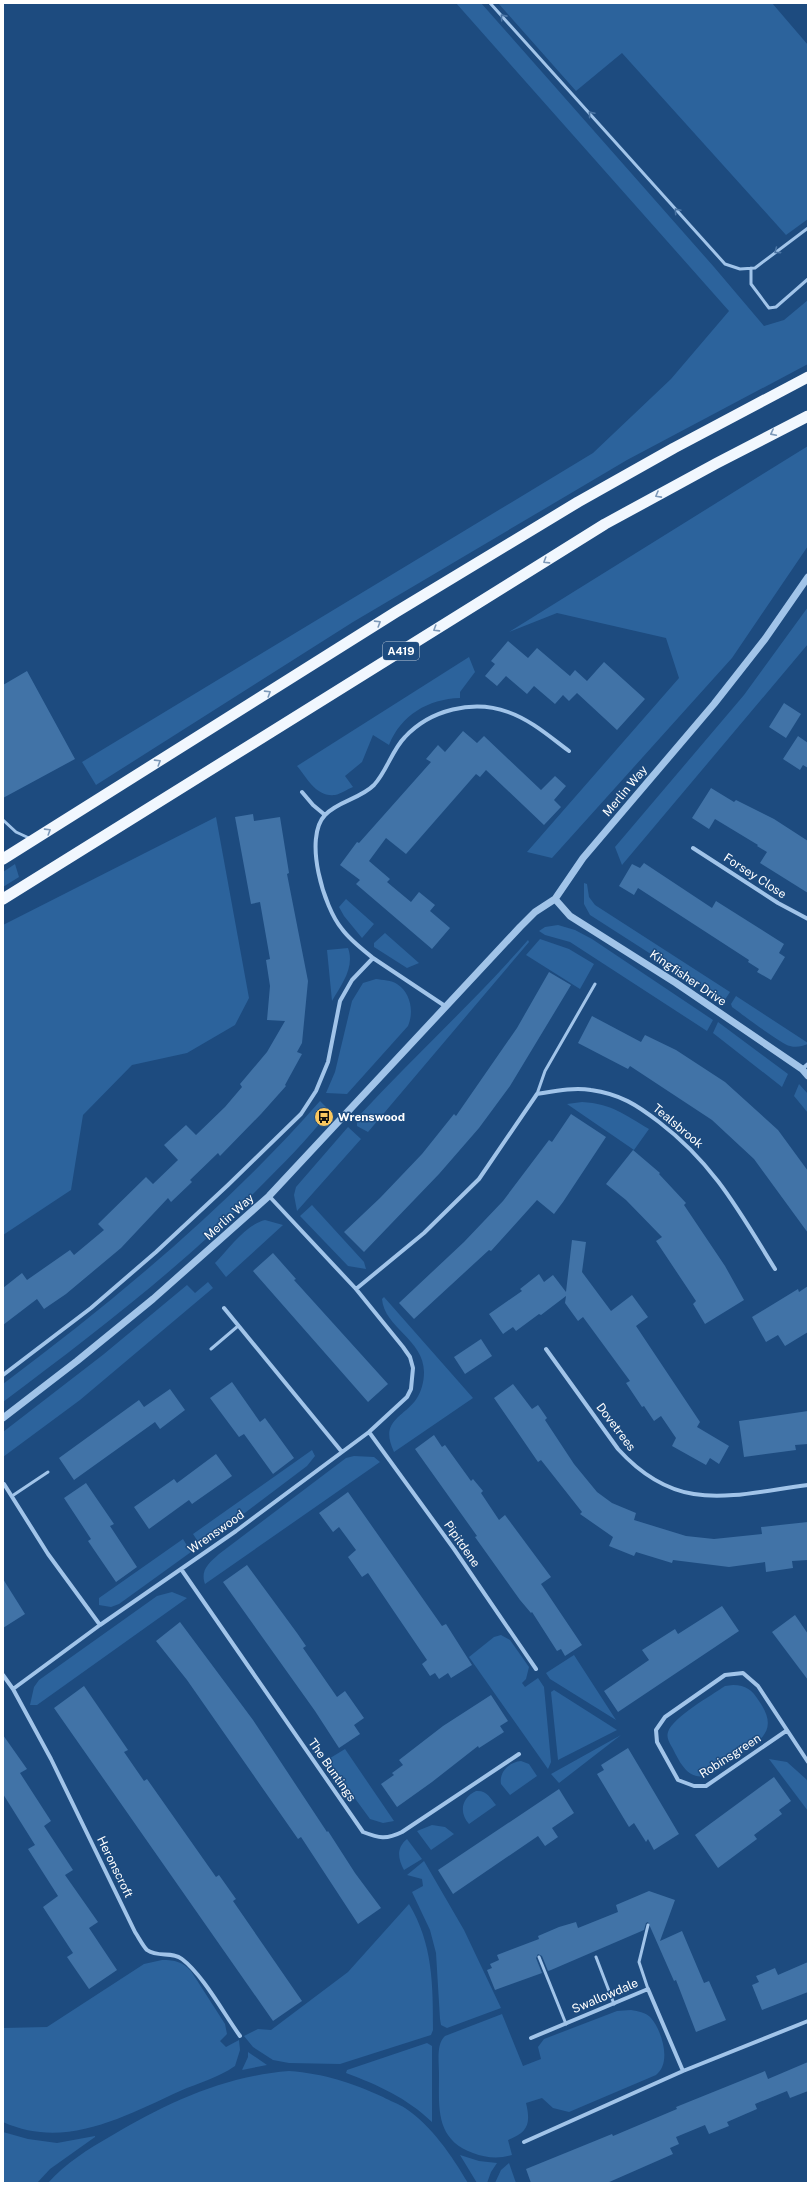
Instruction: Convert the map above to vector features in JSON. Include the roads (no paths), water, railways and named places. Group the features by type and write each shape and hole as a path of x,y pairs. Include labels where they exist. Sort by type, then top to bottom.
{"highway":[{"path":"3,859 396,612 578,502 674,448 808,377"},
{"name":"A419","path":"3,899 605,524 717,462 808,416"}],"street":[{"name":"Merlin Way","path":"3,1418 77,1361 153,1299 269,1196 525,922 535,912 555,899 583,858 728,686 765,639 808,577"},
{"path":"445,1006 373,958 342,929 326,901 318,866 317,839 319,825 325,815 373,786 404,738 418,725 449,710 473,707 508,712 529,722 569,751"},
{"path":"302,792 313,805 325,815"},
{"name":"Forsey Close","path":"693,848 778,903 808,919"},
{"name":"Kingfisher Drive","path":"555,899 570,916 676,983 802,1069 808,1076"},
{"name":"Merlin Way","path":"3,1374 91,1308 156,1252 301,1114 316,1091 328,1062 340,1001 352,980 373,958"},
{"path":"802,1069 808,1064"},
{"name":"Tealsbrook","path":"537,1094 574,1089 590,1089 626,1099 645,1112 684,1142 707,1165 720,1182 775,1269"},
{"path":"356,1289 424,1234 479,1179 537,1094"},
{"name":"Wrenswood","path":"13,1689 299,1486 369,1432 407,1397 411,1389 413,1368 410,1357 356,1289 269,1196"},
{"path":"224,1308 342,1452"},
{"name":"Dovetrees","path":"546,1349 618,1449 630,1463 655,1481 684,1492 714,1496 808,1485"},
{"name":"Pipitdene","path":"369,1432 454,1549 536,1668"},
{"path":"4,1484 48,1554 100,1626"},
{"name":"The Buntings","path":"181,1569 362,1832 375,1837 389,1838 402,1832 519,1754"},
{"name":"Robinsgreen","path":"786,1731 706,1786 694,1786 678,1780 657,1742 656,1730 665,1717 725,1675 743,1674 758,1686 786,1731 808,1762"},
{"name":"Heronscroft","path":"3,1675 13,1689 50,1759 135,1932 147,1950 156,1955 169,1954 181,1958 192,1969 240,2036"},
{"name":"Swallowdale","path":"531,2038 648,1989 683,2071"},
{"path":"524,2142 683,2071 808,2021"}],"lane":[{"path":"490,3 725,264 740,269 755,268 808,228"},
{"path":"751,268 751,284 769,308 776,307 808,279"},
{"path":"3,820 16,832 33,840"},
{"path":"537,1094 544,1071 596,984"},
{"path":"211,1349 238,1326"},
{"path":"12,1496 48,1472"},
{"path":"648,1925 639,1962 648,1989"},
{"path":"596,1957 614,2004"},
{"path":"539,1958 566,2024"}],"place":[{"name":"Wrenswood","path":"324,1117"}]}
